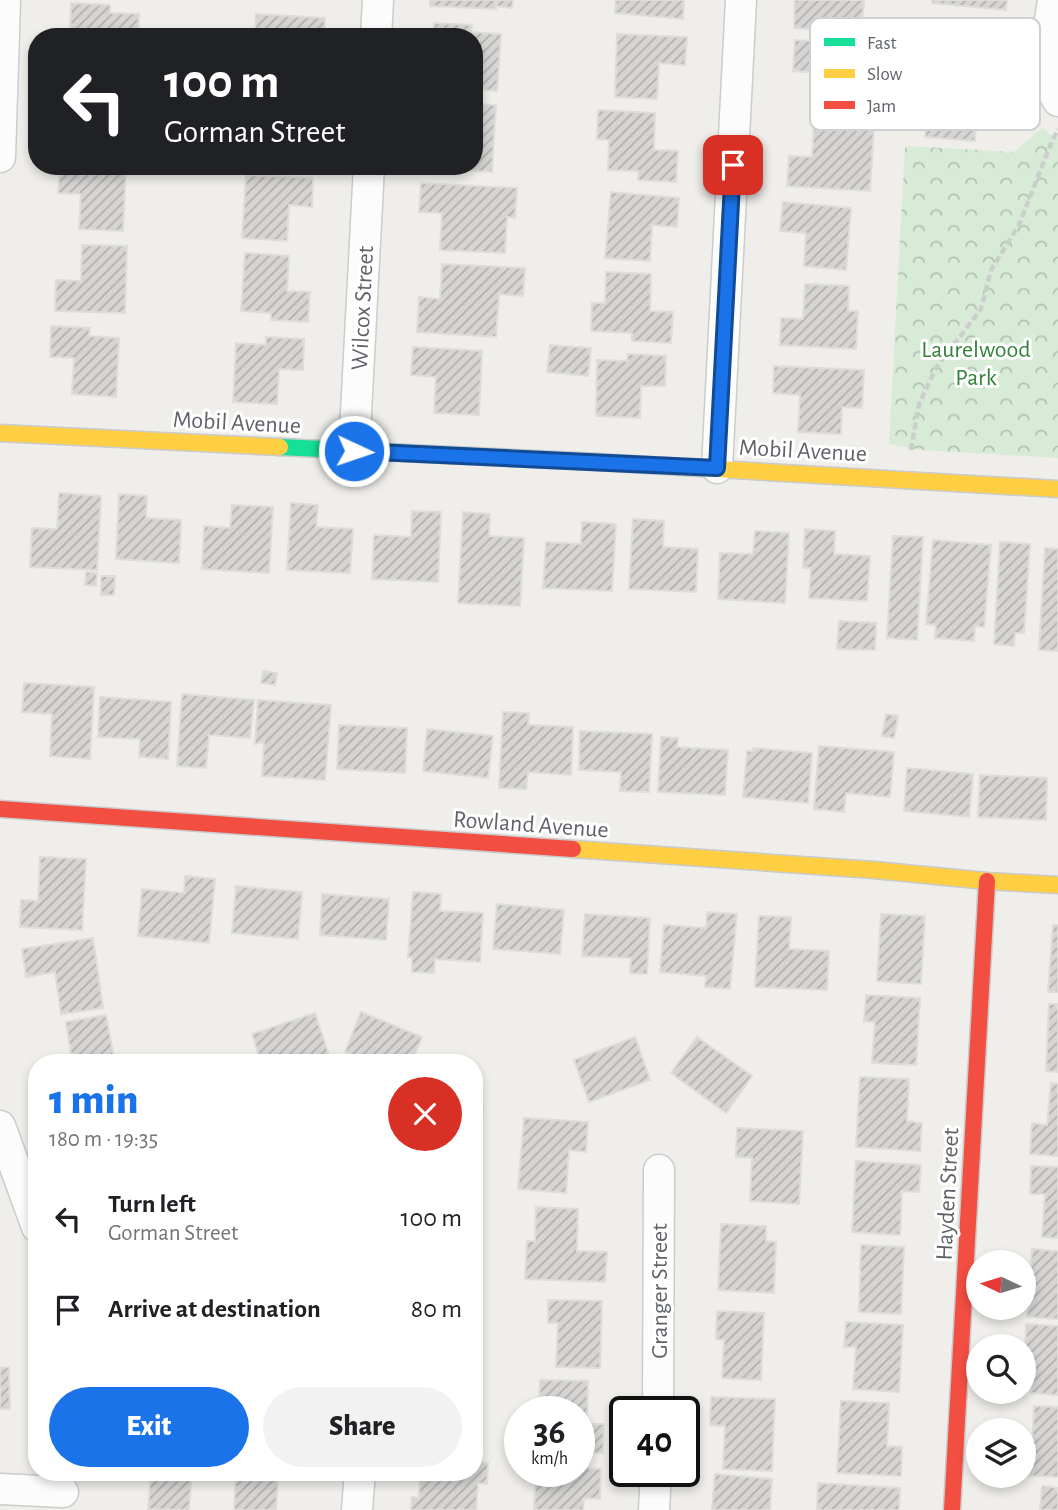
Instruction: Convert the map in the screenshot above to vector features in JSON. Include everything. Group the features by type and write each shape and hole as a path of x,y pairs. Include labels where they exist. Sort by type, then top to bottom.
{"street":[{"path":"0,157 5,0"},
{"path":"376,28 378,0"},
{"path":"717,468 741,0"},
{"path":"1053,0 1044,51 1045,68 1052,92 1058,101"},
{"name":"Wilcox Street","path":"354,451 369,175"},
{"name":"Mobil Avenue","path":"0,433 906,478 1058,489"},
{"name":"Rowland Avenue","path":"0,809 1058,885"},
{"name":"Hayden Street","path":"952,1510 987,881"},
{"path":"0,1126 28,1202"},
{"name":"Granger Street","path":"658,1396 659,1170"},
{"path":"358,1510 360,1481"},
{"path":"654,1510 655,1487"},
{"path":"0,1489 63,1491"}],"path":[{"path":"906,478 919,404 936,368 981,309 991,270 1019,225 1058,129"}],"green space":[{"name":"Laurelwood Park","path":"1042,128 1058,139 1058,458 920,450 889,444 905,146 1014,152"}],"building":[{"path":"430,0 496,0 496,9 430,6"},
{"path":"496,0 513,0 512,8 496,6"},
{"path":"616,0 684,0 683,19 615,13"},
{"path":"795,0 864,0 862,18 810,18 810,29 794,28"},
{"path":"932,0 1007,0 1006,10 932,3"},
{"path":"71,3 110,5 110,13 139,14 138,28 70,28"},
{"path":"256,14 325,18 324,28 255,28"},
{"path":"434,23 472,25 472,28 434,28"},
{"path":"483,33 501,34 497,91 483,90"},
{"path":"617,34 687,37 685,65 659,63 657,99 615,97"},
{"path":"795,40 810,41 810,72 793,71"},
{"path":"483,104 496,105 492,172 483,171"},
{"path":"598,110 655,113 654,150 678,151 676,182 638,180 639,171 608,170 609,140 597,139"},
{"path":"814,130 874,130 870,191 787,186 789,156 812,157"},
{"path":"926,130 976,130 975,141 925,137"},
{"path":"59,175 126,175 123,231 79,229 81,194 58,193"},
{"path":"246,175 313,178 312,207 289,205 287,241 242,238"},
{"path":"421,183 517,188 515,218 507,217 505,253 440,250 442,213 419,212"},
{"path":"611,192 679,198 677,227 652,225 650,261 605,258"},
{"path":"783,202 851,208 846,270 804,266 806,233 780,231"},
{"path":"82,245 127,246 125,313 55,311 56,280 81,281"},
{"path":"245,253 289,256 287,291 310,292 308,322 271,320 271,313 241,311"},
{"path":"442,264 525,268 523,296 499,294 496,337 417,332 419,297 440,299"},
{"path":"606,272 651,274 650,311 673,312 671,343 632,341 632,333 591,331 592,303 605,303"},
{"path":"805,284 849,286 848,311 858,311 856,349 780,345 781,318 803,319"},
{"path":"51,326 90,328 89,336 119,338 116,397 72,394 74,358 50,357"},
{"path":"266,337 304,339 303,370 279,369 277,404 233,402 236,343 266,345"},
{"path":"550,345 591,348 588,376 547,372"},
{"path":"413,347 482,351 479,415 434,413 436,377 411,375"},
{"path":"628,354 666,356 665,386 641,386 640,418 596,416 597,360 627,361"},
{"path":"774,366 864,370 862,408 842,407 841,434 798,432 800,395 773,393"},
{"path":"59,493 101,496 97,570 30,567 32,528 57,529"},
{"path":"119,494 147,496 146,518 181,520 179,563 116,559"},
{"path":"291,503 318,505 316,527 353,529 350,573 287,570"},
{"path":"232,505 273,507 269,573 202,569 204,526 230,528"},
{"path":"412,511 441,512 438,582 372,579 374,535 411,537"},
{"path":"463,512 490,514 489,536 524,538 520,606 458,603"},
{"path":"633,519 664,521 663,547 698,549 696,592 629,589"},
{"path":"582,522 616,524 612,591 543,588 546,542 581,544"},
{"path":"805,529 835,531 834,554 870,556 867,601 809,598 811,568 803,568"},
{"path":"755,531 789,533 785,603 718,599 720,553 753,554"},
{"path":"893,536 923,537 917,640 887,638"},
{"path":"933,540 991,545 984,627 975,626 974,641 935,638 936,625 926,624"},
{"path":"1000,542 1030,544 1024,633 1015,633 1014,646 994,644"},
{"path":"1045,548 1058,549 1058,651 1039,650"},
{"path":"86,572 97,573 96,586 85,585"},
{"path":"101,576 115,576 114,595 101,595"},
{"path":"839,621 876,623 875,650 837,649"},
{"path":"263,671 277,673 275,685 261,683"},
{"path":"24,683 94,687 90,759 50,756 52,714 22,712"},
{"path":"182,694 254,700 250,738 209,735 206,768 177,766"},
{"path":"100,697 171,702 168,759 139,757 140,739 98,737"},
{"path":"258,700 331,705 325,780 262,776 264,742 255,744"},
{"path":"503,712 529,713 528,725 573,727 571,775 528,772 526,789 499,788"},
{"path":"886,714 898,716 894,738 882,736"},
{"path":"339,725 407,728 405,773 337,769"},
{"path":"427,729 493,736 488,778 423,771"},
{"path":"580,731 652,734 649,792 620,791 621,772 579,770"},
{"path":"661,737 678,738 677,747 728,750 725,795 658,792"},
{"path":"819,746 894,752 890,797 846,793 844,812 814,809"},
{"path":"753,748 812,753 808,803 743,797 747,751 753,751"},
{"path":"907,768 973,774 969,817 904,811"},
{"path":"980,775 1047,778 1046,820 978,817"},
{"path":"40,857 86,859 82,930 20,927 21,900 38,901"},
{"path":"185,876 215,879 209,943 138,936 142,889 184,893"},
{"path":"236,886 302,892 298,939 232,933"},
{"path":"413,892 441,894 440,911 483,913 480,962 435,959 434,973 412,972 412,957 408,957"},
{"path":"322,894 389,899 386,940 320,935"},
{"path":"497,904 564,910 560,954 493,949"},
{"path":"707,912 737,914 730,989 705,987 706,976 660,972 664,925 706,928"},
{"path":"585,914 650,918 647,974 630,973 631,958 582,956"},
{"path":"881,914 925,916 921,984 877,981"},
{"path":"759,916 791,917 789,949 829,951 827,990 755,987"},
{"path":"1053,925 1058,925 1058,992 1048,992"},
{"path":"93,938 103,1008 61,1014 55,972 26,977 22,949"},
{"path":"866,995 920,998 916,1065 872,1063 875,1022 864,1021"},
{"path":"1049,1004 1058,1004 1058,1072 1046,1071"},
{"path":"361,1012 422,1037 415,1054 345,1052"},
{"path":"315,1013 329,1054 258,1054 252,1034"},
{"path":"106,1015 113,1054 71,1054 66,1022"},
{"path":"635,1037 650,1080 589,1102 574,1060"},
{"path":"697,1037 752,1076 726,1113 671,1073"},
{"path":"860,1077 909,1079 907,1121 922,1123 920,1151 856,1147"},
{"path":"1051,1083 1058,1084 1058,1156 1030,1154 1032,1123 1047,1125"},
{"path":"524,1118 588,1122 586,1152 569,1150 566,1193 518,1189"},
{"path":"737,1128 803,1131 799,1204 750,1201 752,1158 736,1157"},
{"path":"856,1161 921,1165 919,1192 902,1191 900,1235 852,1232"},
{"path":"1031,1166 1058,1167 1058,1238 1042,1237 1045,1194 1030,1194"},
{"path":"536,1207 578,1209 577,1251 607,1252 605,1282 525,1279 527,1241 535,1241"},
{"path":"721,1224 766,1226 766,1241 776,1242 774,1293 718,1290"},
{"path":"861,1245 904,1247 901,1314 859,1312"},
{"path":"1032,1249 1058,1251 1058,1319 1036,1318 1036,1250"},
{"path":"548,1300 602,1301 600,1368 556,1367 558,1323 548,1323"},
{"path":"717,1311 764,1313 761,1380 722,1378 724,1340 716,1339"},
{"path":"846,1322 903,1325 899,1392 853,1389 856,1347 844,1347"},
{"path":"1026,1324 1058,1326 1058,1395 1036,1393 1036,1334 1026,1334"},
{"path":"9,1367 10,1409 0,1409 0,1368"},
{"path":"540,1380 588,1381 588,1396 540,1396"},
{"path":"711,1397 775,1399 772,1471 723,1469 725,1426 710,1425"},
{"path":"841,1401 889,1403 887,1446 902,1447 901,1476 837,1473"},
{"path":"1034,1406 1058,1407 1058,1477 1036,1476 1036,1418 1033,1418"},
{"path":"595,1424 604,1424 603,1453 595,1453"},
{"path":"483,1463 488,1463 487,1484 478,1483 476,1510 411,1510 412,1497 419,1498 420,1481 483,1481"},
{"path":"595,1469 601,1469 600,1499 584,1498 583,1510 534,1510 535,1487 595,1487"},
{"path":"715,1474 772,1479 770,1510 712,1510"},
{"path":"150,1481 191,1481 189,1510 148,1509"},
{"path":"236,1481 278,1481 276,1510 234,1510"},
{"path":"818,1483 900,1488 899,1510 817,1510"},
{"path":"1042,1486 1058,1488 1058,1510 1040,1510"}],"traffic: fast":[{"path":"280,447 597,462"}],"traffic: slow":[{"path":"0,433 280,447"},
{"path":"597,462 1058,489"},
{"path":"573,849 1058,885"}],"traffic: jam":[{"path":"0,809 573,849"},
{"path":"952,1510 987,881"}],"route":[{"path":"354,451 717,468 733,165"}]}
